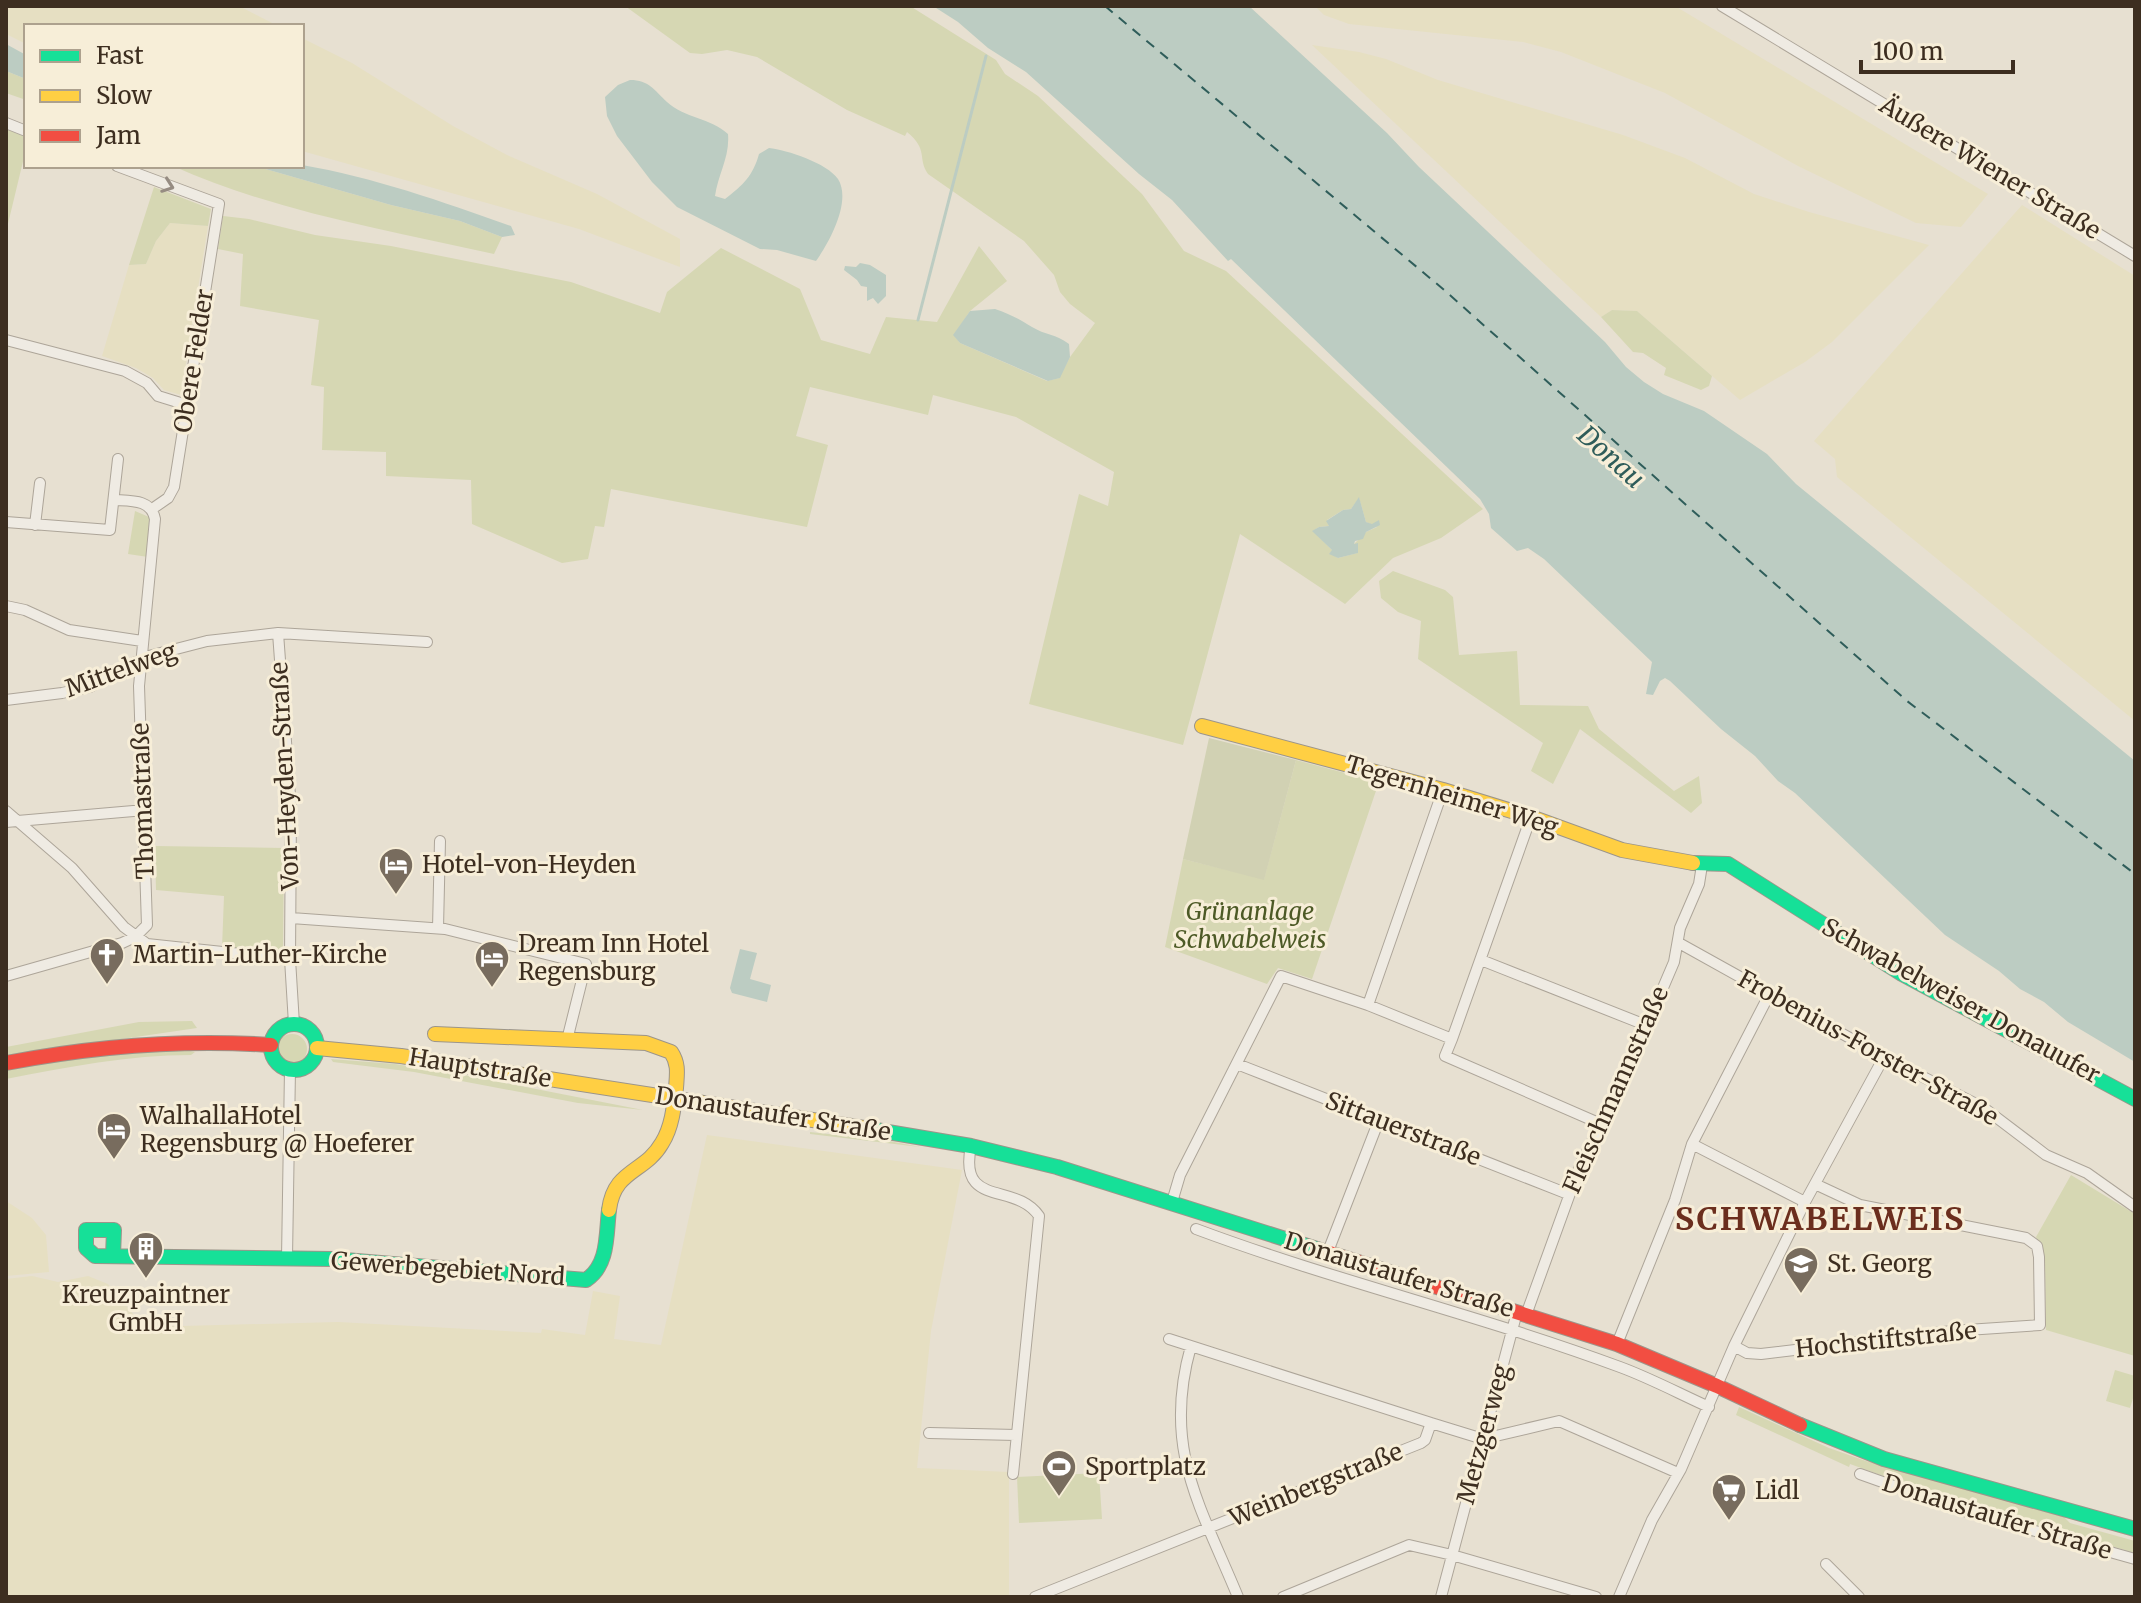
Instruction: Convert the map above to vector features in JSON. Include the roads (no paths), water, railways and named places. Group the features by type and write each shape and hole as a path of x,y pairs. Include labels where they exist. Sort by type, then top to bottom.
{"main road":[{"name":"Tegernheimer Weg","path":"1202,726 1443,790 1622,850 1702,865"},
{"name":"Schwabelweiser Donauufer","path":"1702,865 1728,864 1740,870 1902,974 2135,1099"},
{"path":"294,1024 313,1034 317,1048 305,1067 290,1069 278,1063 271,1045 276,1033 294,1024"},
{"path":"435,1034 574,1040"},
{"path":"6,1063 131,1042 172,1040 271,1045"},
{"name":"Gewerbegebiet Nord","path":"113,1256 287,1258 452,1267 586,1280 601,1267 612,1194 626,1173 659,1149 668,1132 678,1067 670,1050 646,1043 574,1040"},
{"name":"Hauptstraße","path":"317,1048 401,1056 643,1094"},
{"name":"Donaustaufer Straße","path":"643,1094 971,1146 1057,1167 1617,1344 1861,1451 2135,1529"}],"street":[{"name":"Äußere Wiener Straße","path":"1722,6 2135,256"},
{"name":"Obere Felder","path":"122,168 219,204 172,494 152,509"},
{"path":"6,340 125,371 147,383 158,396 187,405"},
{"path":"6,522 110,530 118,459"},
{"path":"35,525 40,483"},
{"path":"114,500 141,502 152,509 155,519 140,661"},
{"path":"6,606 25,610 69,630 142,641"},
{"name":"Mittelweg","path":"6,700 90,687 152,655 207,641 278,633 427,642"},
{"name":"Von-Heyden-Straße","path":"278,633 291,809 290,959 294,1024"},
{"name":"Thomastraße","path":"135,937 147,925 140,661"},
{"path":"1368,1005 1443,790"},
{"path":"6,822 145,810"},
{"path":"6,811 72,868 135,937 147,944 290,959"},
{"path":"1531,817 1445,1056 1601,1124"},
{"path":"438,928 440,841"},
{"name":"Fleischmannstraße","path":"1522,1314 1568,1194 1648,1026 1674,962 1680,928 1699,884 1702,865"},
{"name":"Von-Heyden-Straße","path":"291,918 438,928 586,964 574,1040"},
{"path":"6,976 135,937"},
{"name":"Frobenius-Forster-Straße","path":"1679,943 1884,1057 1984,1108 2046,1155 2087,1173 2135,1207"},
{"path":"1481,960 1648,1026"},
{"path":"1172,1202 1180,1175 1281,976 1368,1005 1452,1039"},
{"path":"1617,1344 1675,1200 1692,1144 1770,993"},
{"path":"1619,1597 1652,1520 1709,1407 1734,1346 1805,1202 1884,1057"},
{"name":"Sittauerstraße","path":"1237,1064 1568,1194"},
{"path":"287,1258 290,1069"},
{"path":"1327,1254 1379,1120"},
{"path":"1692,1144 1805,1202"},
{"path":"971,1146 969,1170 978,1186 1025,1202 1039,1216 1013,1474"},
{"name":"Hochstiftstraße","path":"1734,1346 1747,1353 1761,1354 1952,1331 2040,1325 2039,1257 2037,1246 2026,1238 1860,1205 1815,1184"},
{"name":"Donaustaufer Straße","path":"1196,1229 1343,1280 1512,1330 1623,1368 1709,1407"},
{"name":"Metzgerweg","path":"1441,1597 1512,1330 1522,1314"},
{"path":"1169,1339 1483,1439 1559,1421 1678,1473"},
{"path":"1191,1346 1180,1387 1179,1426 1186,1468 1238,1597"},
{"name":"Weinbergstraße","path":"1035,1597 1421,1443 1431,1423"},
{"path":"929,1433 1016,1435"},
{"name":"Donaustaufer Straße","path":"1860,1474 1964,1511 2135,1559"},
{"path":"1283,1597 1400,1548 1417,1546 1596,1597"},
{"path":"1826,1564 1859,1597"}],"water":[{"name":"Donau","path":"933,6 1249,6 1387,133 1605,342 1626,367 1663,394 1704,411 1767,454 1796,484 2135,761 2135,1062 2068,1022 2044,1002 2020,989 1945,935 1795,793 1778,781 1755,756 1670,681 1665,678 1653,695 1646,694 1652,662 1544,559 1528,548 1517,551 1491,528 1489,514 1480,499 1231,259 1228,261 1172,200 1026,72 988,48 958,22"},
{"path":"6,44 24,54 24,78 6,71"},
{"path":"630,80 647,84 674,107 714,124 728,134 715,196 725,199 737,189 750,174 759,154 769,148 806,158 833,173 842,188 841,210 816,261 777,250 760,249 677,207 652,182 617,136 607,116 605,97 618,85"},
{"path":"304,165 355,176 511,226 515,235 502,237 460,221 262,168 304,168"},
{"path":"860,263 886,275 886,296 878,304 873,298 867,301 867,287 861,286 844,270 845,266 856,267"},
{"path":"995,309 1069,344 1070,357 1060,378 1048,381 960,343 953,335 970,311"},
{"path":"1359,497 1366,522 1372,524 1379,520 1380,525 1366,532 1363,539 1355,541 1354,544 1358,543 1358,553 1338,558 1329,554 1332,550 1312,531 1329,526 1326,521 1343,510 1351,509"},
{"path":"740,949 757,953 750,979 771,985 767,1002 732,993 730,988"}],"waterway":[{"path":"918,320 986,56"}],"place":[{"name":"Hotel-von-Heyden","path":"396,896"},
{"name":"Martin-Luther-Kirche","path":"107,986"},
{"name":"Dream Inn Hotel Regensburg","path":"492,989"},
{"name":"WalhallaHotel Regensburg @ Hoeferer","path":"114,1161"},
{"name":"Kreuzpaintner GmbH","path":"146,1280"},
{"name":"St. Georg","path":"1801,1295"},
{"name":"Sportplatz","path":"1059,1498"},
{"name":"Lidl","path":"1729,1522"}],"district":[{"name":"SCHWABELWEIS","path":"1820,1219"}],"park label":[{"name":"Grünanlage Schwabelweis","path":"1250,926"}]}
